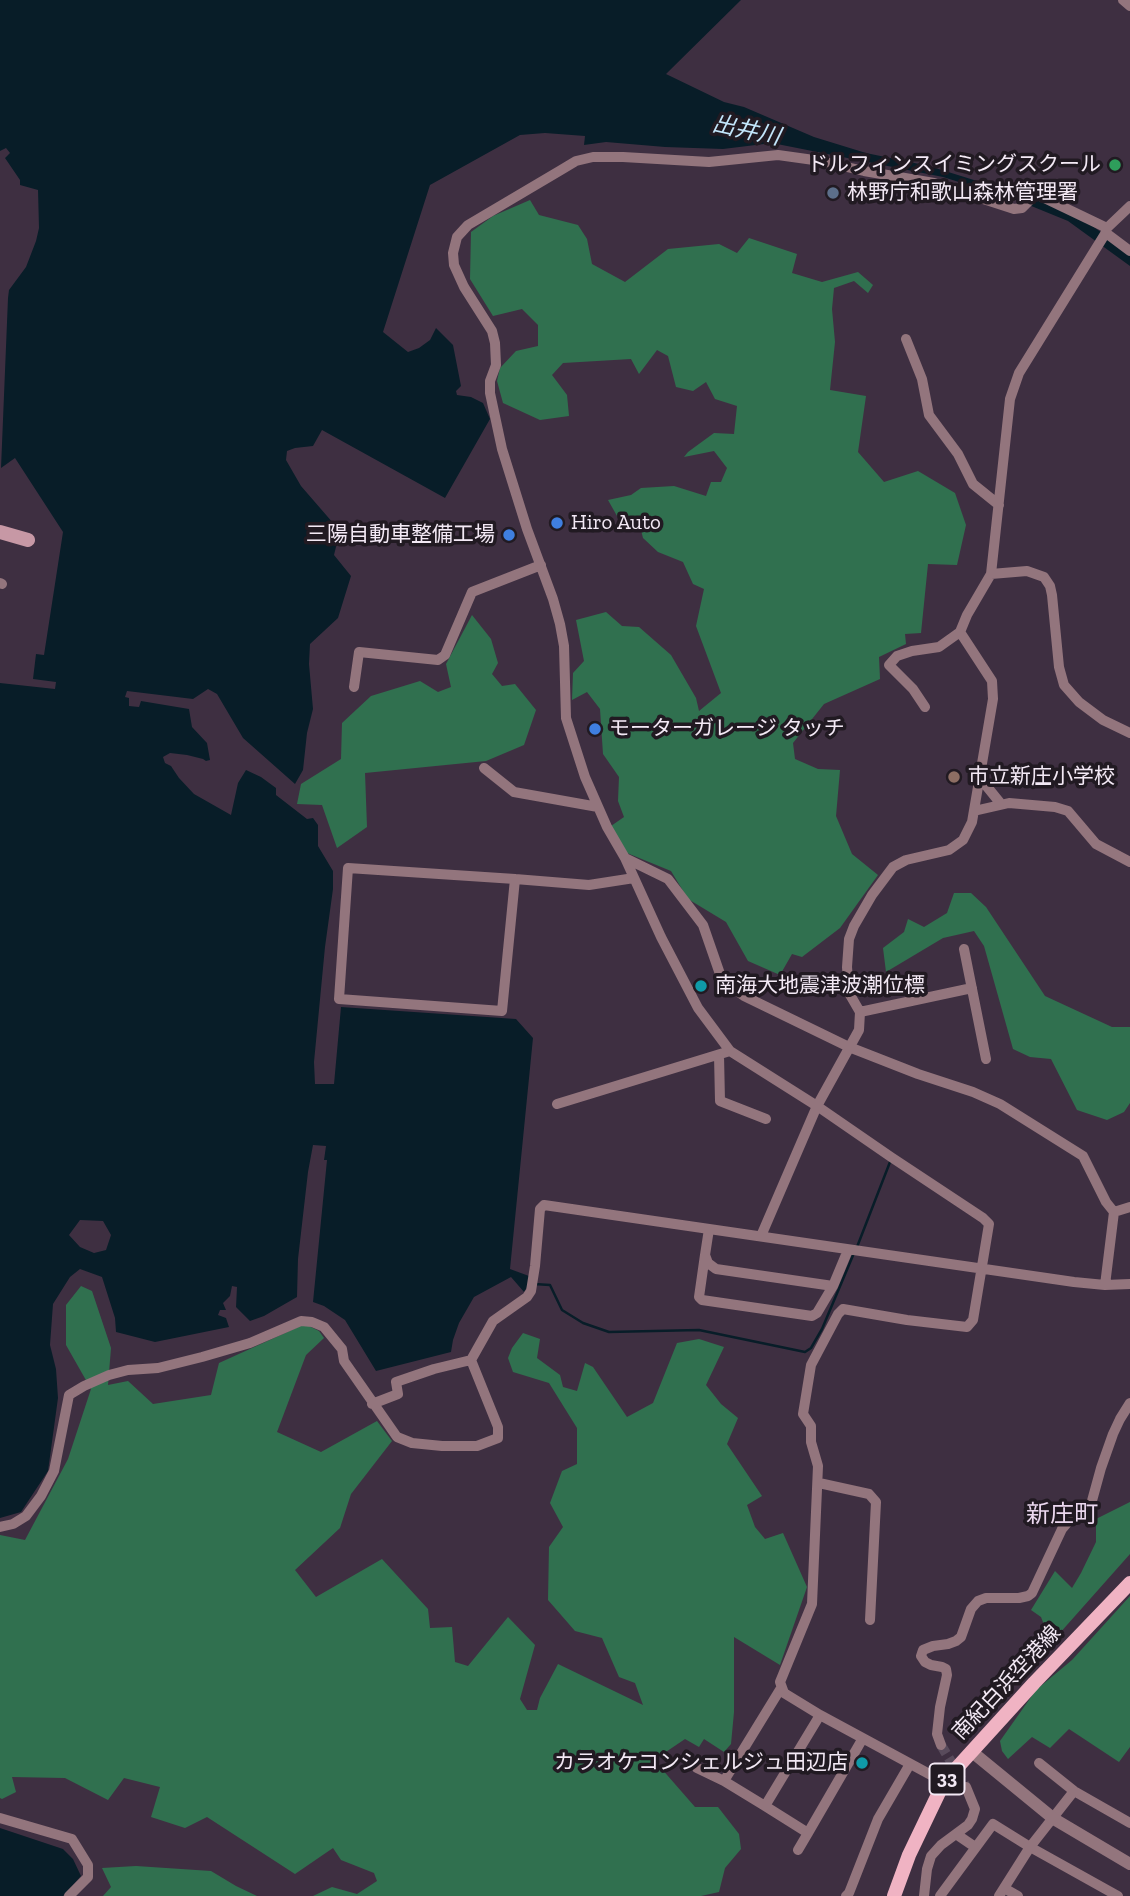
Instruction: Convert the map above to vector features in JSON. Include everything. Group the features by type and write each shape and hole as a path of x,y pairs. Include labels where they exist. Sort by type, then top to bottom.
{"main road":[{"path":"0,532 28,540"},
{"name":"南紀白浜空港線","path":"894,1896 909,1855 944,1782 1130,1583"}],"street":[{"path":"1123,0 1130,6"},
{"path":"944,1782 820,1715 784,1693 780,1682 812,1604 819,1483 818,1466 811,1442 811,1426 803,1414 811,1366 838,1314 844,1309 967,1327 973,1320 989,1224 817,1106 730,1051 698,1008 661,937 625,858 607,827 585,777 566,718 564,646 553,599 527,529 497,434 490,393 490,381 496,365 492,331 464,288 454,265 453,253 457,237 468,225 576,162 593,157 709,162 778,155 934,183 1014,209 1023,207 1036,194 1106,232 1130,251"},
{"path":"925,707 913,689 889,665 897,656 939,647 960,632 991,574 1010,400 1019,373 1106,232 1130,206"},
{"path":"906,339 922,379 929,415 958,454 973,484 999,505"},
{"path":"354,687 359,652 438,660 445,655 472,592 541,565"},
{"path":"991,574 1027,571 1044,577 1052,595 1059,667 1064,685 1079,702 1103,720 1130,733"},
{"path":"761,1236 817,1106 859,1030 860,1012 849,993 847,967 849,939 854,926 893,867 906,860 949,850 963,840 972,822 993,699 992,681 960,632"},
{"path":"484,768 514,792 598,807"},
{"path":"980,778 1001,804"},
{"path":"974,811 1009,803 1055,807 1068,811 1096,844 1130,862"},
{"path":"625,858 668,878 703,925 720,974 744,996 849,1047 1000,1104 1083,1156 1114,1212 1105,1285"},
{"path":"515,879 502,1011 339,999 348,868 515,879 589,885 634,878"},
{"path":"964,949 986,1059"},
{"path":"860,1012 972,988"},
{"path":"557,1104 730,1051"},
{"path":"719,1055 720,1101 766,1119"},
{"path":"372,1404 398,1394 396,1382 471,1360 494,1321 527,1297 531,1291 540,1209 544,1205 1074,1282 1130,1284"},
{"path":"1114,1212 1130,1207"},
{"path":"709,1229 699,1297 702,1300 812,1316 826,1299 848,1250"},
{"path":"705,1255 708,1263 716,1269 832,1286"},
{"path":"826,1299 838,1314"},
{"path":"0,1527 13,1524 26,1516 41,1496 54,1471 69,1395 109,1375 128,1370 158,1368 202,1357 250,1343 300,1321 312,1322 324,1327 342,1349 344,1361 397,1437 412,1443 442,1447 477,1446 498,1438 498,1427 471,1360"},
{"path":"941,1745 937,1734 946,1669 925,1661 921,1656 923,1650 957,1641 971,1609 978,1601 986,1598 1019,1598 1032,1593 1062,1529 1068,1521 1085,1513 1090,1507 1113,1434 1130,1403"},
{"path":"819,1483 869,1494 876,1502 870,1619"},
{"path":"724,1782 781,1688"},
{"path":"765,1806 820,1715"},
{"path":"798,1850 863,1738"},
{"path":"971,1751 1054,1819 1130,1864"},
{"path":"1040,1763 1074,1791 1130,1823"},
{"path":"846,1896 878,1819 910,1764"},
{"path":"698,1768 807,1833"},
{"path":"924,1896 931,1856 972,1819 975,1809 966,1787"},
{"path":"1018,1896 1002,1892 1030,1847 1074,1791"},
{"path":"0,1818 72,1839 88,1866 89,1877 69,1896"},
{"path":"940,1896 992,1824 1118,1896"},
{"path":"956,1834 975,1847"}],"green space":[{"path":"530,200 539,215 578,225 587,239 592,264 625,282 668,249 719,244 737,253 749,238 797,254 792,273 822,282 858,272 873,285 868,293 854,281 834,288 832,309 835,342 830,390 866,396 858,452 884,482 918,471 955,493 966,525 957,565 928,564 921,633 905,634 906,644 879,657 880,679 824,704 793,743 795,759 818,769 840,770 836,816 852,854 878,875 840,928 802,957 792,954 780,975 748,961 726,922 688,899 671,871 627,853 611,826 624,817 618,801 619,777 603,754 600,709 587,692 572,700 573,673 584,661 576,620 606,612 622,626 639,627 671,655 696,698 699,711 721,693 696,626 704,589 693,584 683,562 658,552 643,538 639,522 621,523 608,500 631,495 641,488 674,486 706,496 711,482 721,482 727,468 714,451 684,457 714,433 734,434 737,406 715,399 706,382 693,391 676,387 668,356 657,350 639,374 631,359 563,363 552,375 567,395 569,416 540,420 503,403 497,381 500,368 516,351 538,346 538,325 522,309 493,316 470,279 471,232 493,216"},
{"path":"472,615 491,639 498,663 492,674 502,686 515,684 536,710 524,745 486,761 365,773 367,827 337,848 322,805 297,804 301,784 341,759 342,723 371,696 420,681 438,692 451,687 446,664"},
{"path":"954,893 971,893 986,907 1045,996 1112,1027 1130,1027 1130,1103 1124,1112 1107,1120 1077,1110 1051,1059 1030,1057 1013,1049 984,946 974,931 943,938 886,972 883,948 904,932 908,919 924,927 947,913"},
{"path":"81,1286 92,1291 111,1348 108,1385 128,1381 153,1404 211,1395 219,1363 305,1324 319,1331 324,1338 306,1355 277,1432 321,1452 377,1421 392,1441 351,1494 340,1528 295,1570 316,1597 382,1559 428,1609 430,1628 452,1627 455,1662 468,1666 508,1617 535,1645 520,1699 527,1710 537,1710 540,1698 558,1664 643,1705 635,1683 619,1677 602,1638 575,1631 548,1600 549,1547 563,1527 550,1503 562,1471 577,1464 577,1428 549,1383 513,1372 508,1358 512,1348 523,1333 540,1339 537,1358 560,1375 563,1387 577,1391 585,1363 593,1367 627,1417 653,1403 677,1343 699,1339 724,1347 706,1385 721,1404 738,1418 727,1444 762,1496 747,1505 755,1527 765,1539 783,1533 807,1587 780,1665 734,1637 734,1712 731,1744 724,1752 704,1739 699,1747 685,1739 654,1760 695,1807 718,1807 739,1834 741,1849 725,1868 719,1892 701,1896 313,1896 332,1887 357,1894 377,1881 374,1873 341,1860 333,1848 295,1874 207,1817 185,1828 151,1817 160,1787 124,1778 108,1800 65,1778 12,1777 16,1792 0,1798 0,1535 25,1540 68,1459 91,1389 66,1345 66,1305"},
{"path":"1130,1502 1130,1554 1051,1643 1041,1617 1031,1610 1055,1571 1072,1588 1096,1542 1096,1519"},
{"path":"1130,1596 1130,1747 1119,1762 1069,1729 1050,1748 1032,1737 1008,1759 1002,1751 1000,1741 1036,1690 1072,1660"},
{"path":"136,1866 211,1871 257,1896 103,1896 111,1887 102,1868"}],"water":[{"name":"出井川","path":"0,0 741,0 666,74 724,102 744,107 814,137 1029,195 1091,225 1130,253 1130,266 1068,221 1019,201 943,177 772,143 723,149 606,142 584,145 585,136 545,133 520,135 430,185 383,332 408,352 430,340 436,328 453,345 461,386 456,391 457,395 471,397 483,403 490,419 445,498 322,430 313,446 287,451 286,460 301,486 340,531 334,555 351,576 338,618 310,644 313,709 303,770 295,784 243,738 217,694 208,689 193,699 127,691 125,697 129,698 129,706 139,707 141,701 189,709 192,727 207,743 210,760 170,753 163,757 165,763 171,766 194,794 231,815 238,783 246,770 276,788 276,795 307,819 313,818 318,825 318,846 333,871 333,889 314,1062 315,1084 334,1084 341,1007 516,1019 533,1038 510,1269 529,1276 529,1284 524,1292 511,1277 474,1297 459,1323 451,1352 376,1371 345,1320 313,1302 327,1160 324,1160 326,1146 313,1145 298,1259 297,1297 264,1316 250,1321 236,1307 237,1287 232,1286 230,1296 223,1303 226,1310 220,1310 218,1315 226,1318 229,1327 155,1342 116,1332 115,1318 102,1277 80,1269 70,1277 53,1304 50,1345 56,1369 58,1398 48,1471 21,1512 0,1518 0,683 55,689 56,682 33,679 36,654 44,655 63,532 15,458 1,468 9,290 26,267 39,228 38,190 20,185 20,180 5,158 10,153 6,148 0,151","holes":["80,1220 103,1221 111,1235 106,1250 94,1253 80,1247 69,1235"]},
{"path":"0,1828 63,1849 73,1859 81,1876 63,1896 0,1896"}],"waterway":[{"path":"857,1247 890,1162"},
{"path":"534,1284 550,1285 562,1310 583,1323 609,1332 699,1330 805,1352 811,1348 822,1329 854,1253"}],"tunnel":[{"path":"941,1745 966,1787"}],"place":[{"name":"ドルフィンスイミングスクール","path":"1115,165"},
{"name":"林野庁和歌山森林管理署","path":"833,193"},
{"name":"Hiro Auto","path":"557,523"},
{"name":"三陽自動車整備工場","path":"509,535"},
{"name":"モーターガレージ タッチ","path":"595,729"},
{"name":"市立新庄小学校","path":"954,777"},
{"name":"南海大地震津波潮位標","path":"701,986"},
{"name":"カラオケコンシェルジュ田辺店","path":"862,1763"}],"district":[{"name":"新庄町","path":"1062,1515"}]}
